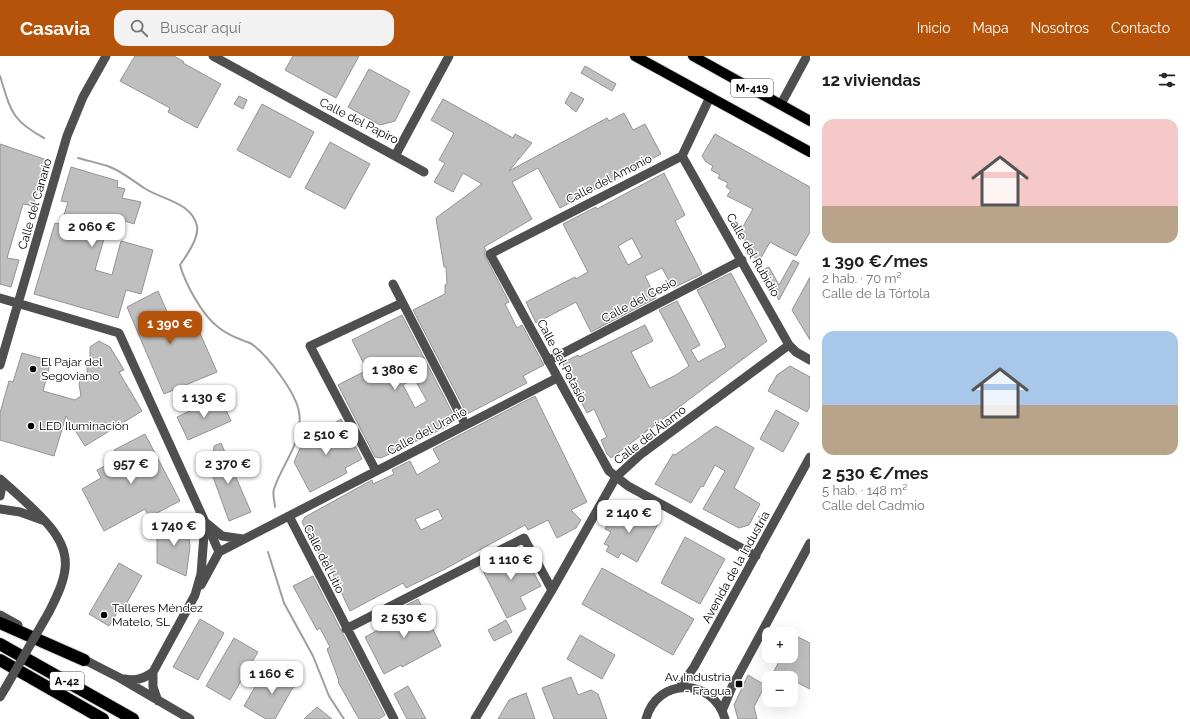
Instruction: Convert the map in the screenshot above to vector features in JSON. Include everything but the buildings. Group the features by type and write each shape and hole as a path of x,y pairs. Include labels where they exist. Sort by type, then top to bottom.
{"highway":[{"path":"0,622 84,660"},
{"name":"A-42","path":"0,644 134,719"},
{"name":"A-42","path":"0,660 103,719"},
{"path":"0,664 19,672"}],"main road":[{"name":"M-419","path":"635,56 810,152"},
{"name":"M-419","path":"693,56 810,121"}],"street":[{"name":"Calle del Canario","path":"0,365 67,136 82,96 106,56"},
{"name":"Calle del Papiro","path":"213,56 395,156 449,56"},
{"path":"781,104 807,56"},
{"path":"682,156 710,97"},
{"path":"395,156 424,172"},
{"name":"Calle del Amonio","path":"490,254 682,156"},
{"name":"Calle del Rubidio","path":"682,156 789,345 796,352 810,360"},
{"name":"Calle del Potasio","path":"490,254 601,460 609,471 628,486 756,556"},
{"name":"Calle del Cesio","path":"548,361 742,260"},
{"path":"393,284 466,424"},
{"path":"0,298 119,333 219,552 153,672 145,678 135,680 120,678"},
{"path":"376,471 310,346 402,303"},
{"name":"Calle del Álamo","path":"475,719 552,590 616,477 640,456 789,345"},
{"name":"Calle del Uranio","path":"219,552 557,378"},
{"name":"Avenida de la Industria","path":"680,687 694,667 810,457"},
{"path":"0,480 2,486 0,496"},
{"path":"0,480 34,507 59,536 66,560 63,581 49,612 0,698"},
{"path":"0,508 20,512 46,522"},
{"name":"Calle del Litio","path":"289,516 346,629 394,719"},
{"path":"205,522 222,536 244,539"},
{"path":"195,595 201,574 205,522"},
{"path":"346,629 524,538 552,590"},
{"path":"723,715 732,686 810,543"},
{"path":"0,615 120,678 190,719"},
{"path":"153,672 153,687 158,700"},
{"path":"646,719 648,710 658,698 667,691 680,687 693,688 705,692 715,700 723,715"}],"waterway":[{"path":"0,76 10,106 18,120 33,132 44,138"},
{"path":"78,158 115,169 151,192 182,206 189,211 194,218 197,226 196,236 192,246 180,265 190,289 200,307 212,322 226,333 252,344 266,357 287,385 297,404 300,423 298,433 295,443 273,491 275,507"},
{"path":"268,552 284,603 313,656 329,696 344,719"}],"place":[{"name":"El Pajar del Segoviano","path":"33,369"},
{"name":"LED Iluminación","path":"31,426"},
{"name":"Talleres Méndez Matelo, SL","path":"104,615"},
{"name":"Av. Industria - Fragua","path":"739,684"}]}
